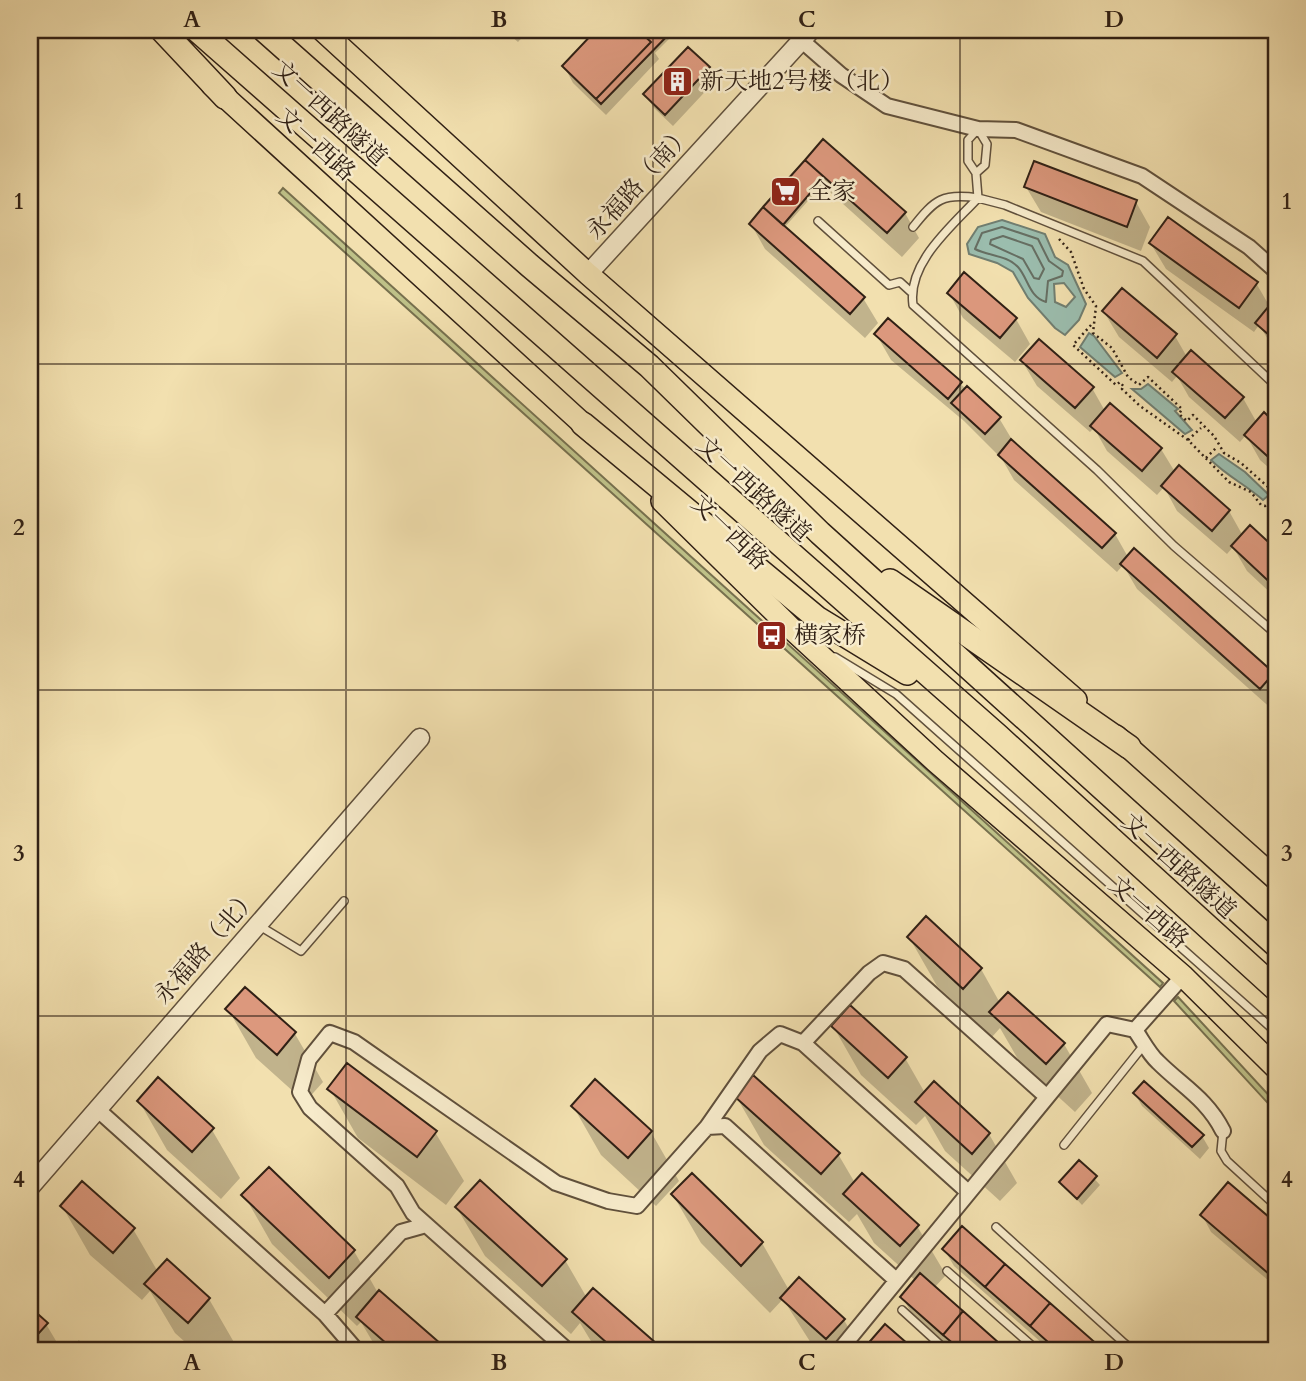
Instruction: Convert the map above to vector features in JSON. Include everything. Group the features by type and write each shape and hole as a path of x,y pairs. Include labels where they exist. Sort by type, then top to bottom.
{"highway":[{"path":"162,30 225,97"},
{"name":"文一西路隧道","path":"197,30 956,702 998,736 1276,989"},
{"name":"文一西路隧道","path":"267,30 529,265 649,366 820,533 1276,945"},
{"path":"583,424 817,618 956,702"},
{"path":"820,533 1129,747"}],"main road":[{"name":"文一西路","path":"151,30 583,424 794,632 935,761 1183,976 1276,1068"},
{"path":"322,30 588,274 1276,879"}],"street":[{"name":"永福路（南）","path":"588,274 806,35"},
{"path":"806,35 841,75 887,106 978,129 1016,131 1142,176 1248,247 1276,271"},
{"name":"永福路（北）","path":"30,1186 419,738"},
{"path":"803,1043 869,972 883,963 904,969 1047,1097"},
{"path":"1135,1030 1183,976"},
{"path":"838,1351 1107,1024 1135,1030 1156,1061 1192,1089 1213,1111 1223,1131"},
{"path":"568,1351 413,1213 397,1186 310,1108 300,1092 309,1059 330,1033 354,1042 556,1183 608,1201 637,1206 707,1127 760,1051 780,1034 803,1043 968,1192"},
{"path":"97,1109 325,1314 358,1351"},
{"path":"707,1127 725,1126 896,1280"},
{"path":"325,1314 401,1232 426,1225"}],"lane":[{"path":"976,173 985,166 987,144 978,129 968,140 968,161 976,173 978,198 947,231 916,272 911,292 913,305 1097,470 1174,546 1276,634"},
{"path":"914,227 940,199 952,195 978,198 1005,205 1143,261 1276,386"},
{"path":"818,221 889,285 900,282 911,292"},
{"path":"794,632 896,694 1276,1032"},
{"path":"257,925 301,951 344,901"},
{"path":"1064,1145 1145,1044"},
{"path":"1223,1131 1221,1151 1227,1161 1276,1206"},
{"path":"996,1227 1134,1351"},
{"path":"947,1271 1038,1351"},
{"path":"902,1310 947,1351"},
{"path":"1118,1351 1124,1343"}],"path":[{"path":"1059,226 1059,242 1071,252 1084,289 1096,306 1091,325 1073,345 1116,385 1128,377"},
{"path":"1091,325 1093,333 1112,348 1128,377 1139,385 1148,377 1182,409 1179,414 1187,421 1193,415 1213,436 1217,447 1276,495 1265,506 1261,505 1251,492 1229,482 1188,440 1140,406 1122,389 1124,387 1120,382"},
{"path":"1188,440 1202,427"},
{"path":"1206,458 1217,447"}],"green space":[{"path":"283,188 1163,983 1160,987 279,193"},
{"path":"1178,997 1276,1103 1276,1112 1174,1001"}],"water":[{"path":"1002,220 1045,234 1055,257 1068,265 1086,304 1079,320 1065,335 1055,328 1028,298 1013,272 997,263 969,254 967,244 978,227","holes":["1064,283 1075,297 1066,307 1055,302 1054,284"]},
{"path":"1089,333 1122,373 1115,377 1080,347"},
{"path":"1148,384 1178,409 1175,411 1192,430 1185,434 1132,389 1141,389"},
{"path":"1219,454 1245,472 1269,495 1263,500 1217,466 1211,460"}],"building":[{"path":"596,30 638,30 651,42 596,99 562,66"},
{"path":"638,30 671,32 601,104 596,99 651,42"},
{"name":"新天地2号楼（北）","path":"688,47 710,67 665,115 643,94"},
{"path":"823,139 906,212 887,233 805,160"},
{"path":"805,160 824,177 783,225 763,207"},
{"path":"1034,161 1137,200 1127,227 1024,187"},
{"path":"763,207 865,297 850,314 749,224"},
{"path":"1168,217 1258,282 1239,308 1149,243"},
{"path":"964,272 1017,318 1000,338 947,293"},
{"path":"1122,288 1177,334 1157,358 1102,311"},
{"path":"1273,301 1276,304 1276,341 1255,323"},
{"path":"888,318 962,382 948,399 874,334"},
{"path":"1039,339 1094,387 1075,408 1020,360"},
{"path":"1191,350 1244,397 1225,418 1172,372"},
{"path":"967,386 1001,417 985,434 951,403"},
{"path":"1110,403 1162,448 1142,471 1090,426"},
{"path":"1264,412 1276,424 1276,464 1244,435"},
{"path":"1011,439 1116,533 1102,548 998,455"},
{"path":"1179,465 1230,510 1212,531 1161,486"},
{"path":"1250,525 1276,549 1276,588 1231,546"},
{"path":"1134,548 1274,673 1260,689 1120,564"},
{"path":"926,916 982,968 963,989 907,937"},
{"path":"245,987 296,1032 277,1055 225,1009"},
{"path":"1008,992 1065,1043 1046,1064 989,1012"},
{"path":"850,1005 907,1057 888,1078 831,1026"},
{"path":"347,1063 437,1131 417,1157 327,1089"},
{"path":"753,1075 840,1153 821,1174 734,1096"},
{"path":"158,1077 214,1128 192,1152 137,1101"},
{"path":"595,1079 652,1131 628,1158 571,1106"},
{"path":"934,1081 990,1133 972,1154 915,1102"},
{"path":"1144,1081 1204,1135 1192,1147 1133,1093"},
{"path":"1079,1160 1097,1176 1077,1199 1059,1182"},
{"path":"269,1167 355,1250 329,1278 241,1195"},
{"path":"692,1173 763,1242 741,1266 671,1194"},
{"path":"862,1173 919,1225 900,1246 843,1194"},
{"path":"480,1180 567,1259 542,1286 455,1207"},
{"path":"82,1181 135,1228 113,1253 60,1206"},
{"path":"1228,1182 1276,1223 1276,1280 1200,1215"},
{"path":"962,1226 1005,1264 985,1287 942,1249"},
{"path":"167,1259 210,1298 188,1323 144,1284"},
{"path":"1005,1264 1050,1303 1030,1326 985,1287"},
{"path":"920,1273 963,1311 943,1335 900,1297"},
{"path":"799,1277 845,1319 826,1339 780,1298"},
{"path":"593,1288 665,1351 616,1351 572,1312"},
{"path":"379,1290 449,1351 395,1351 356,1317"},
{"path":"1050,1303 1099,1346 1095,1351 1058,1351 1030,1326"},
{"path":"30,1307 48,1323 30,1343"},
{"path":"963,1311 1008,1351 962,1351 943,1335"},
{"path":"885,1324 916,1351 869,1351 865,1347"},
{"path":"79,1342 89,1351 71,1351"}],"place":[{"name":"新天地2号楼（北）","path":"677,81"},
{"name":"全家","path":"785,191"},
{"name":"横家桥","path":"771,635"}]}
